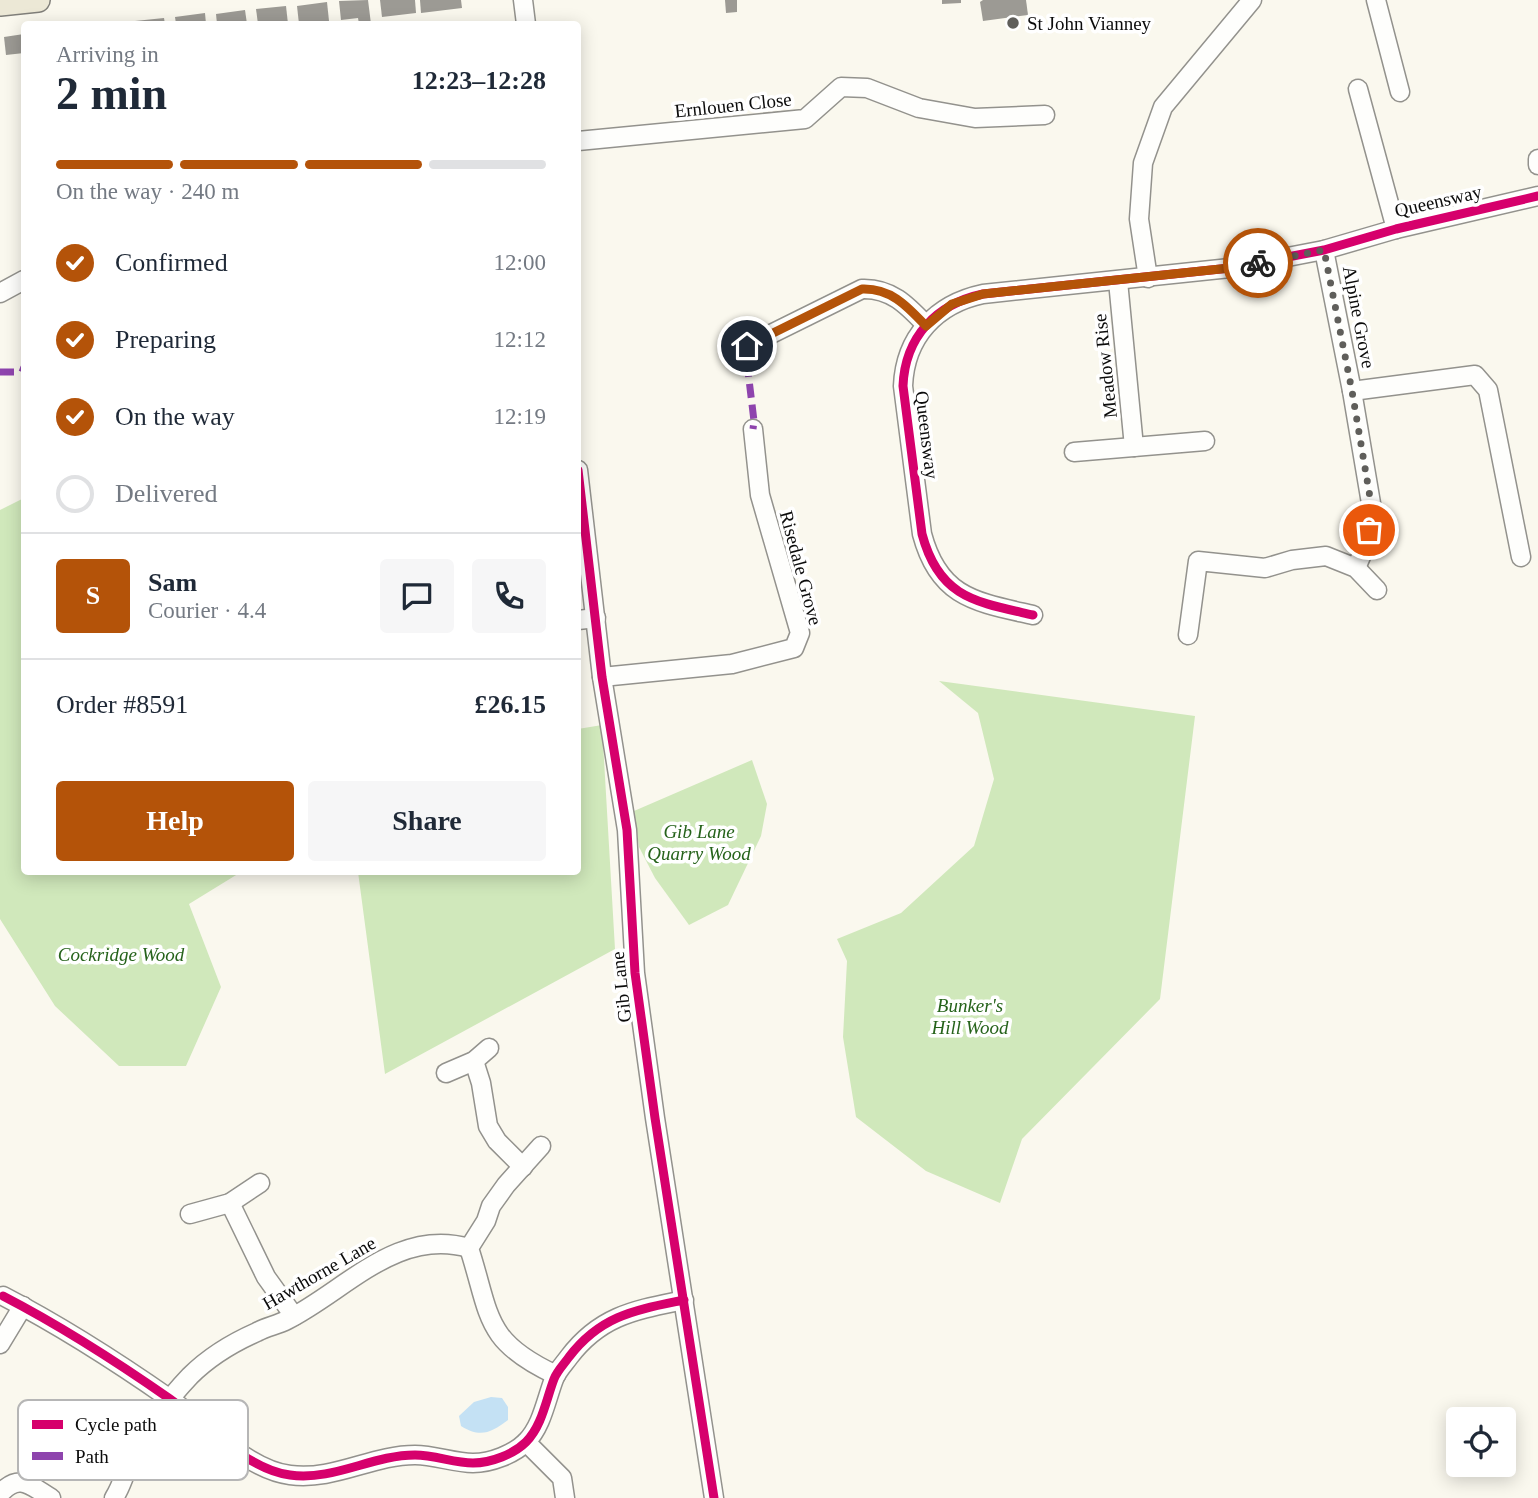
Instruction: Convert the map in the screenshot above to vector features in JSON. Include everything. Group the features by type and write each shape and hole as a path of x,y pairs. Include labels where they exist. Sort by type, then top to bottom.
{"main road":[{"path":"0,4 38,0"}],"street":[{"path":"523,0 526,21"},
{"path":"1148,278 1139,219 1143,163 1163,107 1252,0"},
{"path":"1376,0 1401,92"},
{"name":"Ernlouen Close","path":"581,141 804,119 841,87 867,88 919,108 975,118 1045,115"},
{"path":"1358,89 1396,229"},
{"path":"1538,159 1538,165"},
{"name":"Queensway","path":"1033,614 984,604 963,594 939,576 926,550 903,386 904,373 911,348 926,326 952,304 983,294 1230,268 1324,250 1396,229 1538,196"},
{"name":"Alpine Grove","path":"1324,250 1373,515 1366,545 1356,568"},
{"name":"Meadow Rise","path":"1118,281 1134,447"},
{"path":"0,293 21,282"},
{"path":"747,346 862,289 873,289 894,296 926,326"},
{"name":"Alpine Grove","path":"1352,391 1475,375 1488,390 1521,557"},
{"name":"Risedale Grove","path":"602,677 732,664 794,648 800,634 760,495 753,429"},
{"path":"1074,452 1205,441"},
{"name":"Gib Lane","path":"581,495 602,677 627,830 637,985 655,1118 715,1498"},
{"path":"1188,635 1198,561 1265,568 1292,560 1326,556 1356,568 1377,590"},
{"path":"581,620 596,618"},
{"path":"446,1073 474,1061 489,1048"},
{"path":"474,1061 481,1083 488,1126 497,1140 523,1167"},
{"path":"541,1146 491,1206 486,1221 469,1248 482,1298 497,1333 516,1354 555,1375"},
{"path":"190,1213 230,1203 260,1183"},
{"path":"230,1203 266,1278 294,1316"},
{"name":"Hawthorne Lane","path":"171,1400 189,1377 218,1352 294,1316 378,1261 400,1252 438,1243 469,1248"},
{"path":"3,1296 171,1400"},
{"path":"248,1458 270,1470 292,1476 339,1473 362,1463 414,1455 474,1463 511,1454 526,1442 536,1429 555,1375 574,1351 610,1320 620,1315 684,1300"},
{"path":"0,1345 23,1306"},
{"path":"526,1442 562,1478 565,1498"},
{"name":"Hawthorne Lane","path":"114,1498 122,1480"},
{"path":"0,1494 18,1482 30,1484 51,1498"}],"green space":[{"name":"Cockridge Wood","path":"21,500 21,875 236,875 189,904 221,987 186,1066 119,1066 55,1006 0,919 0,510"},
{"name":"Bunker's Hill Wood","path":"939,681 1195,716 1160,999 1022,1139 1000,1203 926,1171 856,1117 843,1037 847,961 837,939 901,913 974,846 994,779 978,713"},
{"path":"602,725 615,949 385,1074 358,875 581,875 581,728"},
{"name":"Gib Lane Quarry Wood","path":"752,760 767,804 761,836 728,905 689,925 655,878 639,847 634,811"}],"water":[{"path":"491,1397 502,1398 508,1407 508,1420 496,1428 480,1433 461,1426 459,1416 474,1402"}],"building":[{"path":"368,0 371,21 358,21 358,18 341,20 339,1"},
{"path":"380,0 415,0 416,13 382,17"},
{"path":"420,0 461,0 462,8 421,13"},
{"path":"725,0 737,0 737,12 726,13"},
{"path":"942,0 961,0 961,3 942,4"},
{"path":"1026,0 1028,15 983,21 980,2"},
{"path":"327,2 329,21 299,21 297,6"},
{"path":"286,6 288,21 258,21 256,9"},
{"path":"245,10 247,21 217,21 216,14"},
{"path":"205,13 206,21 176,21 175,17"},
{"path":"164,18 164,21 135,21"},
{"path":"21,34 21,53 6,55 4,37"}],"marked path":[{"path":"747,363 753,429"},
{"path":"0,372 21,372"}],"cycle path":[{"path":"1033,615 977,601 962,594 938,572 922,534 903,386 910,352 926,325 938,315 951,306 983,294 1230,268 1324,250 1396,229 1538,196"},
{"path":"581,496 602,677 627,830 635,973 714,1498"},
{"path":"3,1296 67,1332 171,1400"},
{"path":"248,1458 274,1471 306,1476 399,1456 422,1455 473,1463 495,1460 509,1454 531,1436 540,1421 557,1373 581,1343 620,1316 684,1300"}],"way so far":[{"path":"1258,263 1324,250 1373,515 1369,530"}],"place":[{"name":"St John Vianney","path":"1013,23"}],"route":[{"path":"747,346 862,289 873,289 894,296 926,326 952,304 983,294 1258,263"}]}
